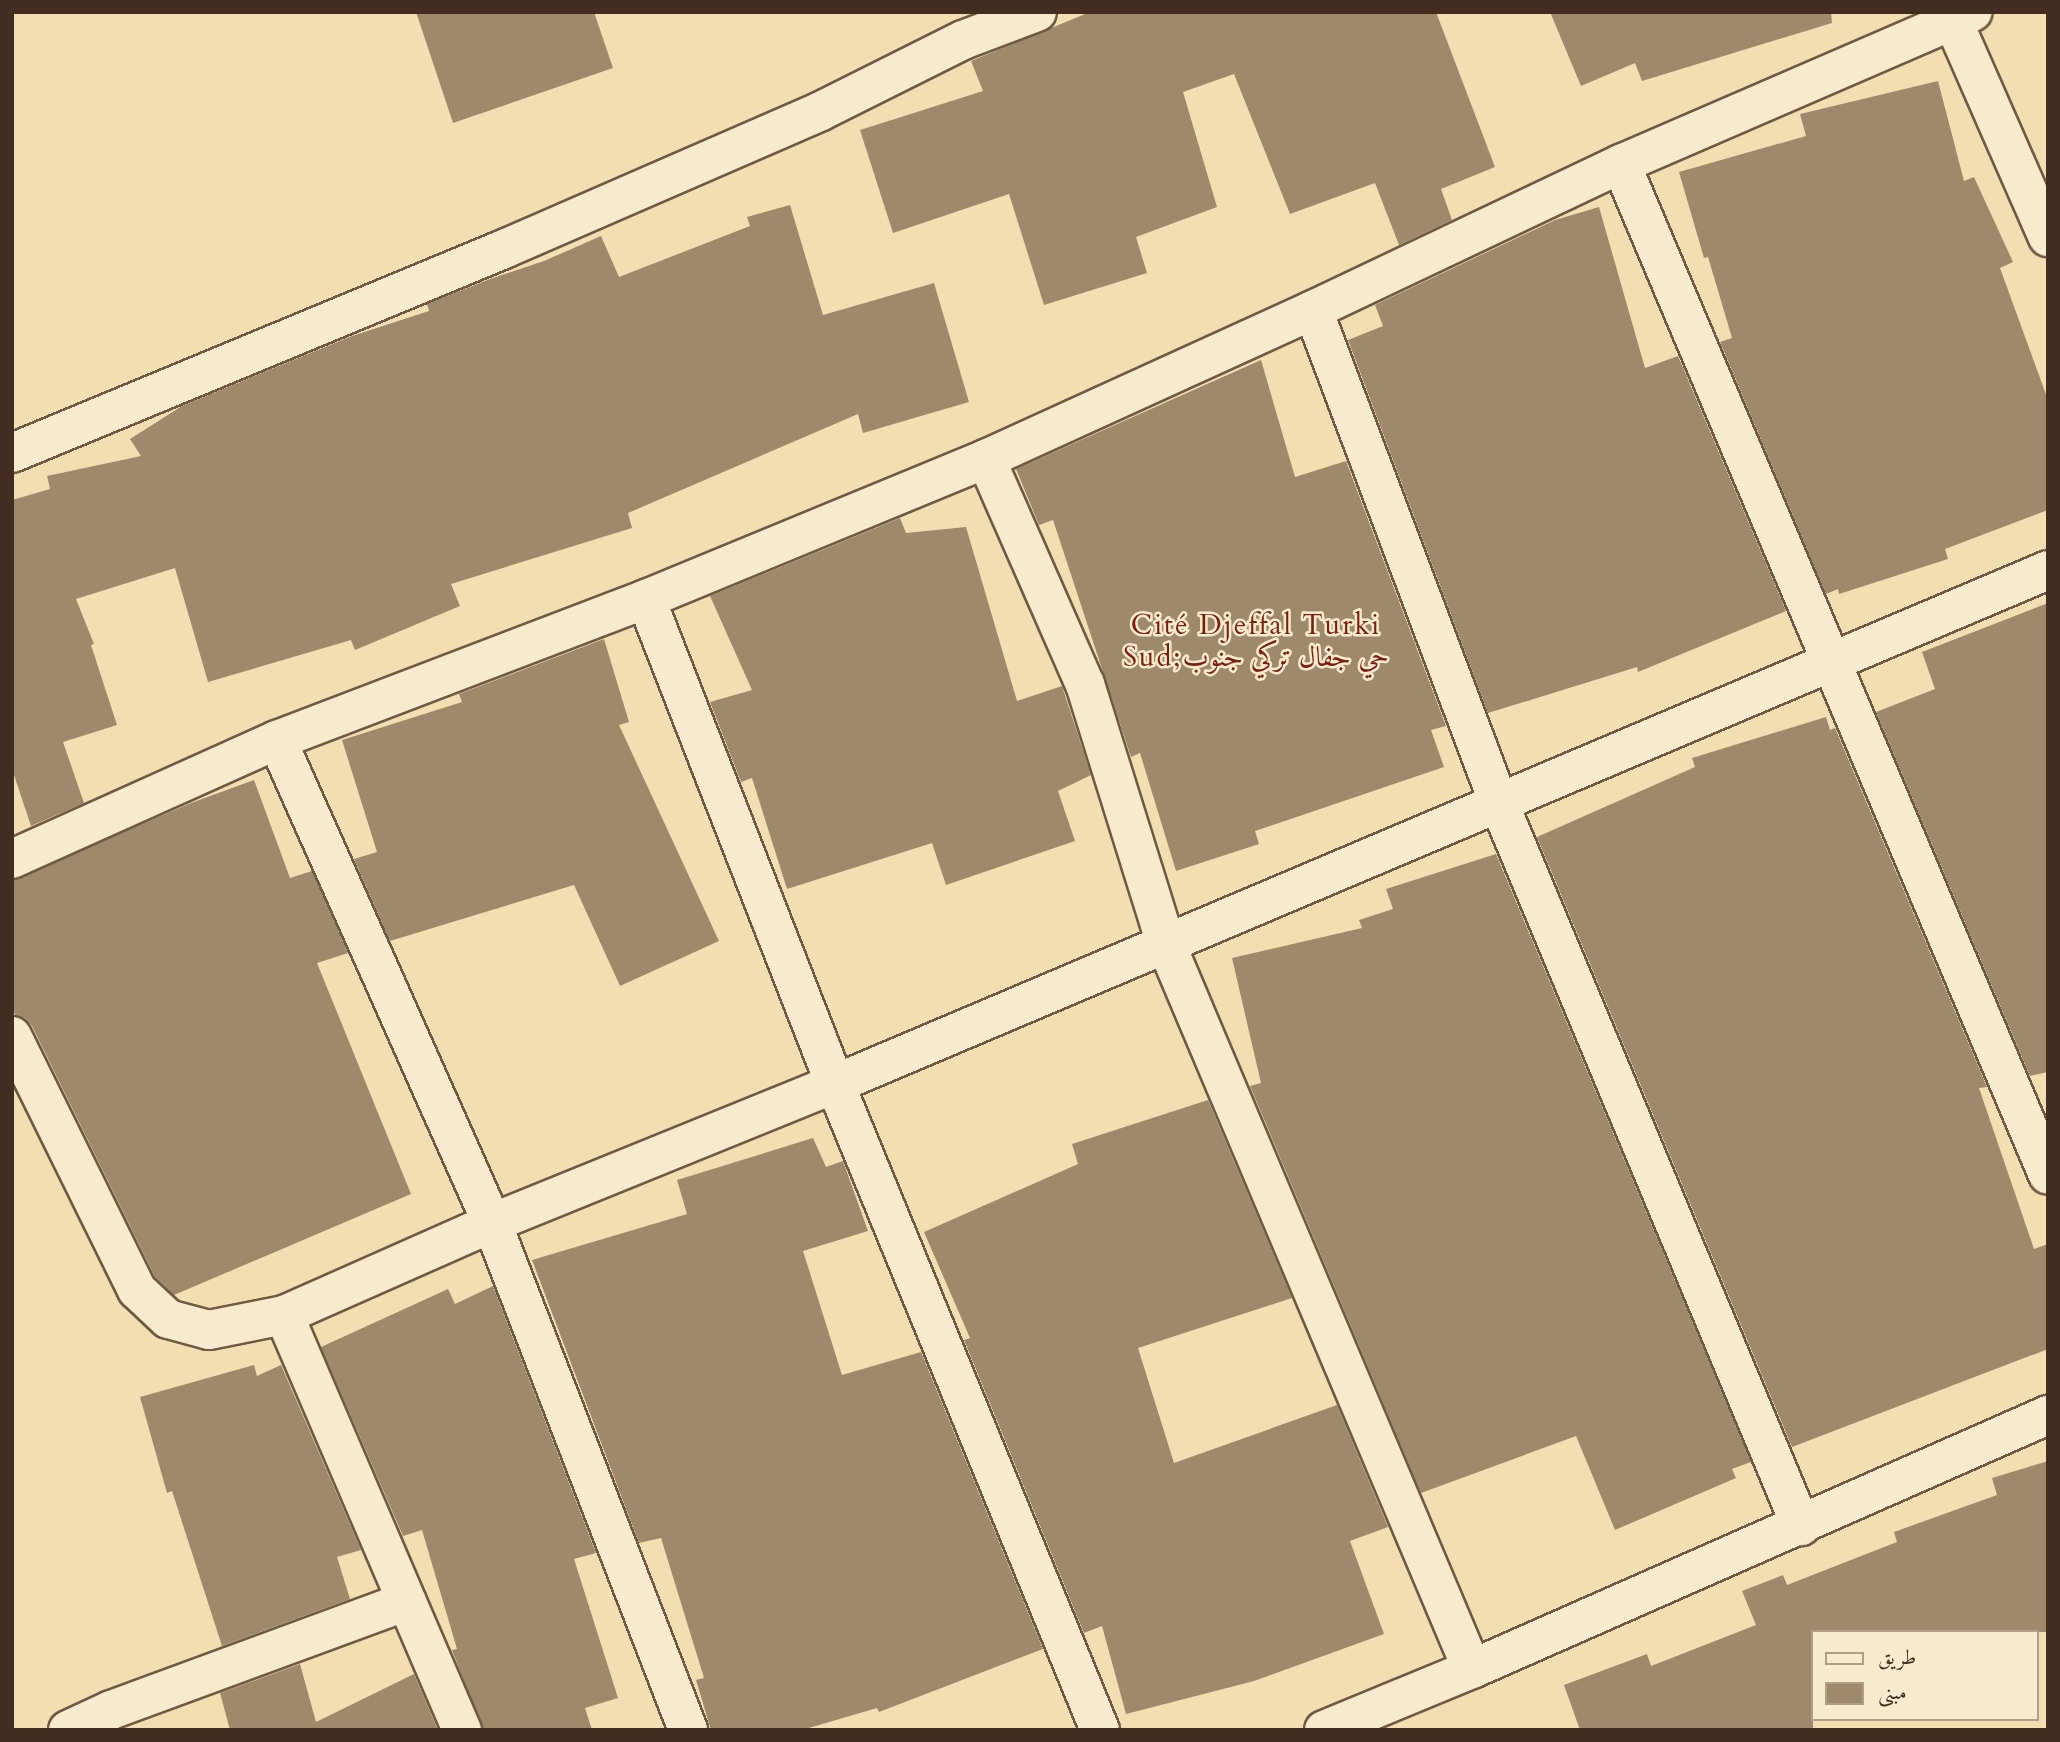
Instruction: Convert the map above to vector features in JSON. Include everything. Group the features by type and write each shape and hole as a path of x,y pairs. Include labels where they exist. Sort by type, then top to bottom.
{"street":[{"path":"12,453 529,239 818,112 959,26 1028,14"},
{"path":"12,859 277,740 646,599 986,459 1312,310 1621,164 1963,17 2048,237"},
{"path":"1621,164 2048,1175"},
{"path":"1312,310 1497,801 1801,1526"},
{"path":"986,459 1085,684 1166,944 1472,1669"},
{"path":"12,1036 137,1290 168,1319 209,1330 284,1315 492,1223 835,1084 1497,801 2048,570"},
{"path":"646,599 835,1084 1100,1730"},
{"path":"277,740 492,1223 688,1730"},
{"path":"284,1315 462,1730"},
{"path":"1324,1730 1472,1669 1801,1526 2048,1415"},
{"path":"68,1730 111,1710 407,1601"}],"building":[{"path":"416,12 594,12 613,68 453,123"},
{"path":"1090,12 1436,12 1495,167 1441,189 1452,220 1399,245 1375,183 1290,214 1234,74 1183,92 1217,207 1136,237 1147,273 1044,305 1009,194 893,233 860,130 983,91 971,61"},
{"path":"1550,12 1831,12 1832,23 1642,81 1635,63 1581,86"},
{"path":"1938,81 1964,181 1974,177 2013,262 2000,268 2048,400 2048,510 1945,549 1948,559 1839,594 1838,589 1826,594 1720,342 1732,338 1708,257 1704,258 1679,172 1806,136 1800,114"},
{"path":"790,205 823,315 934,283 969,402 863,433 858,414 628,513 632,528 451,584 460,606 355,650 351,640 208,682 175,568 76,599 94,644 91,645 117,725 63,742 84,803 31,826 12,769 12,500 50,489 47,476 141,456 130,439 182,406 352,336 429,311 427,304 544,261 601,236 619,277 750,226 747,217"},
{"path":"1599,207 1645,368 1678,356 1786,611 1638,672 1637,667 1488,713 1348,340 1383,326 1375,305 1555,220"},
{"path":"1261,360 1295,477 1346,461 1446,726 1431,730 1444,767 1255,831 1259,844 1176,871 1140,753 1131,757 1053,520 1039,525 1016,469"},
{"path":"900,518 906,533 966,527 1017,701 1062,686 1091,775 1058,791 1075,841 946,885 932,843 787,889 752,778 741,782 710,702 752,690 710,596"},
{"path":"2048,603 2048,1072 2030,1076 1876,712 1935,689 1922,652"},
{"path":"604,639 629,722 619,725 719,941 620,986 574,885 390,941 354,859 377,852 342,740 462,702 459,694"},
{"path":"1826,717 1830,730 1835,728 1987,1087 1979,1088 2034,1249 2048,1244 2048,1349 1792,1447 1537,837 1695,767 1692,758"},
{"path":"254,780 290,878 312,871 348,953 317,963 411,1194 174,1295 155,1277 32,1026 25,1018 15,1015 12,1005 12,880 191,803"},
{"path":"1496,854 1751,1462 1732,1469 1736,1478 1615,1530 1576,1436 1421,1493 1250,1086 1261,1083 1232,958 1362,928 1359,920 1393,909 1386,889"},
{"path":"1208,1100 1292,1298 1138,1348 1174,1463 1337,1405 1388,1527 1350,1541 1384,1634 1254,1681 1126,1714 1102,1626 1084,1633 964,1340 970,1338 924,1232 1078,1164 1072,1144"},
{"path":"813,1138 826,1167 843,1161 868,1231 803,1251 842,1375 921,1352 1043,1649 879,1712 877,1708 802,1730 711,1730 696,1680 704,1678 661,1538 639,1543 532,1260 687,1214 677,1180"},
{"path":"493,1286 596,1553 574,1559 618,1698 585,1708 592,1730 483,1730 452,1650 457,1649 422,1530 403,1536 321,1347 448,1289 455,1304"},
{"path":"254,1365 257,1376 281,1365 361,1550 337,1557 350,1599 222,1646 172,1491 167,1493 140,1397"},
{"path":"2048,1461 2048,1632 1812,1630 1813,1730 1580,1730 1564,1685 1647,1654 1651,1666 1756,1625 1742,1591 1783,1575 1787,1585 1897,1542 1894,1532 1997,1495 1992,1478"},
{"path":"300,1664 316,1722 414,1674 438,1730 230,1730 220,1693"}],"district":[{"name":"Cité Djeffal Turki Sud;حي جفال تركي جنوب","path":"1256,641"}]}
